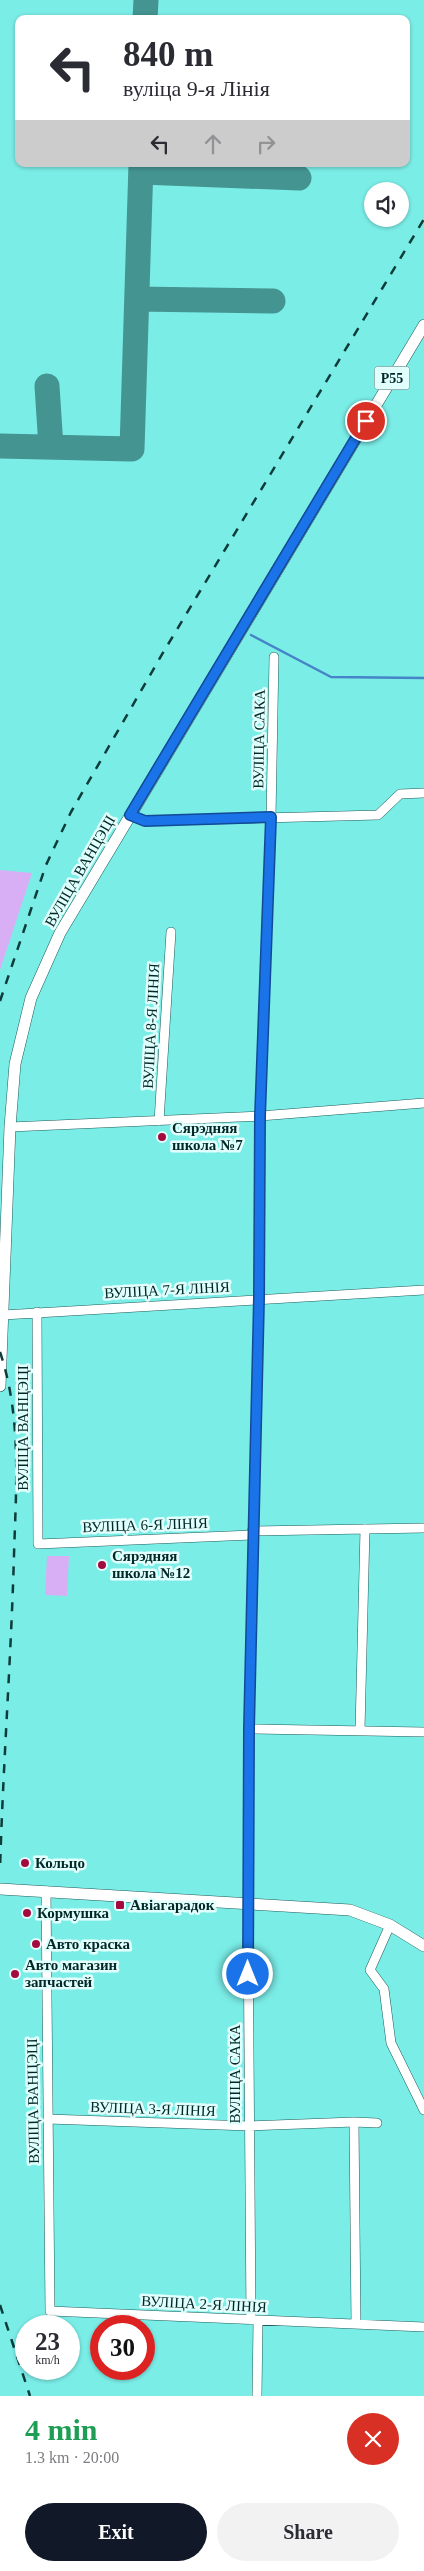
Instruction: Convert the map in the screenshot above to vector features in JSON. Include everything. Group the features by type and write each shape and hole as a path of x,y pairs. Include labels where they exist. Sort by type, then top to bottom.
{"main road":[{"name":"ВУЛІЦА ВАНЦЭЦІ","path":"0,1386 10,1126 15,1064 31,998 60,933 421,337 424,325"},
{"path":"0,1889 350,1910 390,1925 424,1946"}],"street":[{"name":"ВУЛІЦА САКА","path":"257,2396 249,2126 249,1728 252,1533 259,1298 260,1116 271,817 274,657"},
{"path":"130,815 145,821 378,816 400,794 424,793"},
{"name":"ВУЛІЦА 8-Я ЛІНІЯ","path":"160,1121 171,932"},
{"path":"10,1126 260,1116 424,1103"},
{"name":"ВУЛІЦА 7-Я ЛІНІЯ","path":"3,1314 424,1290"},
{"name":"ВУЛІЦА ВАНЦЭЦІ","path":"37,1312 38,1544"},
{"path":"360,1730 365,1528"},
{"name":"ВУЛІЦА 6-Я ЛІНІЯ","path":"38,1544 365,1528 424,1528"},
{"path":"249,1728 424,1732"},
{"name":"ВУЛІЦА ВАНЦЭЦІ","path":"46,1891 50,2311"},
{"path":"390,1925 370,1970 384,1989 391,2043 424,2110"},
{"name":"ВУЛІЦА 3-Я ЛІНІЯ","path":"48,2119 249,2126 354,2122 377,2123"},
{"path":"354,2122 356,2324"},
{"name":"ВУЛІЦА 2-Я ЛІНІЯ","path":"50,2311 424,2327"}],"shaded area":[{"path":"0,870 32,873 0,970"},
{"path":"47,1556 69,1556 67,1596 45,1595"}],"waterway":[{"path":"251,635 331,677 424,678"}],"taxiway":[{"path":"145,15 146,0"},
{"path":"0,446 132,449 141,167"},
{"path":"141,172 299,178"},
{"path":"137,299 273,301"},
{"path":"47,386 51,447"}],"railway":[{"path":"0,1001 46,865 71,812 164,651 424,219"},
{"path":"0,1352 12,1402 16,1453 13,1594 0,1870"},
{"path":"0,2305 30,2396"}],"place":[{"name":"Сярэдняя школа №7","path":"162,1137"},
{"name":"Сярэдняя школа №12","path":"102,1565"},
{"name":"Кольцо","path":"25,1863"},
{"name":"Авіагарадок","path":"120,1905"},
{"name":"Кормушка","path":"27,1913"},
{"name":"Авто краска","path":"36,1944"},
{"name":"Авто магазин запчастей","path":"15,1974"}],"route":[{"path":"248,1974 249,1728 252,1534 259,1298 260,1116 271,817 145,821 130,815 366,421"}]}
